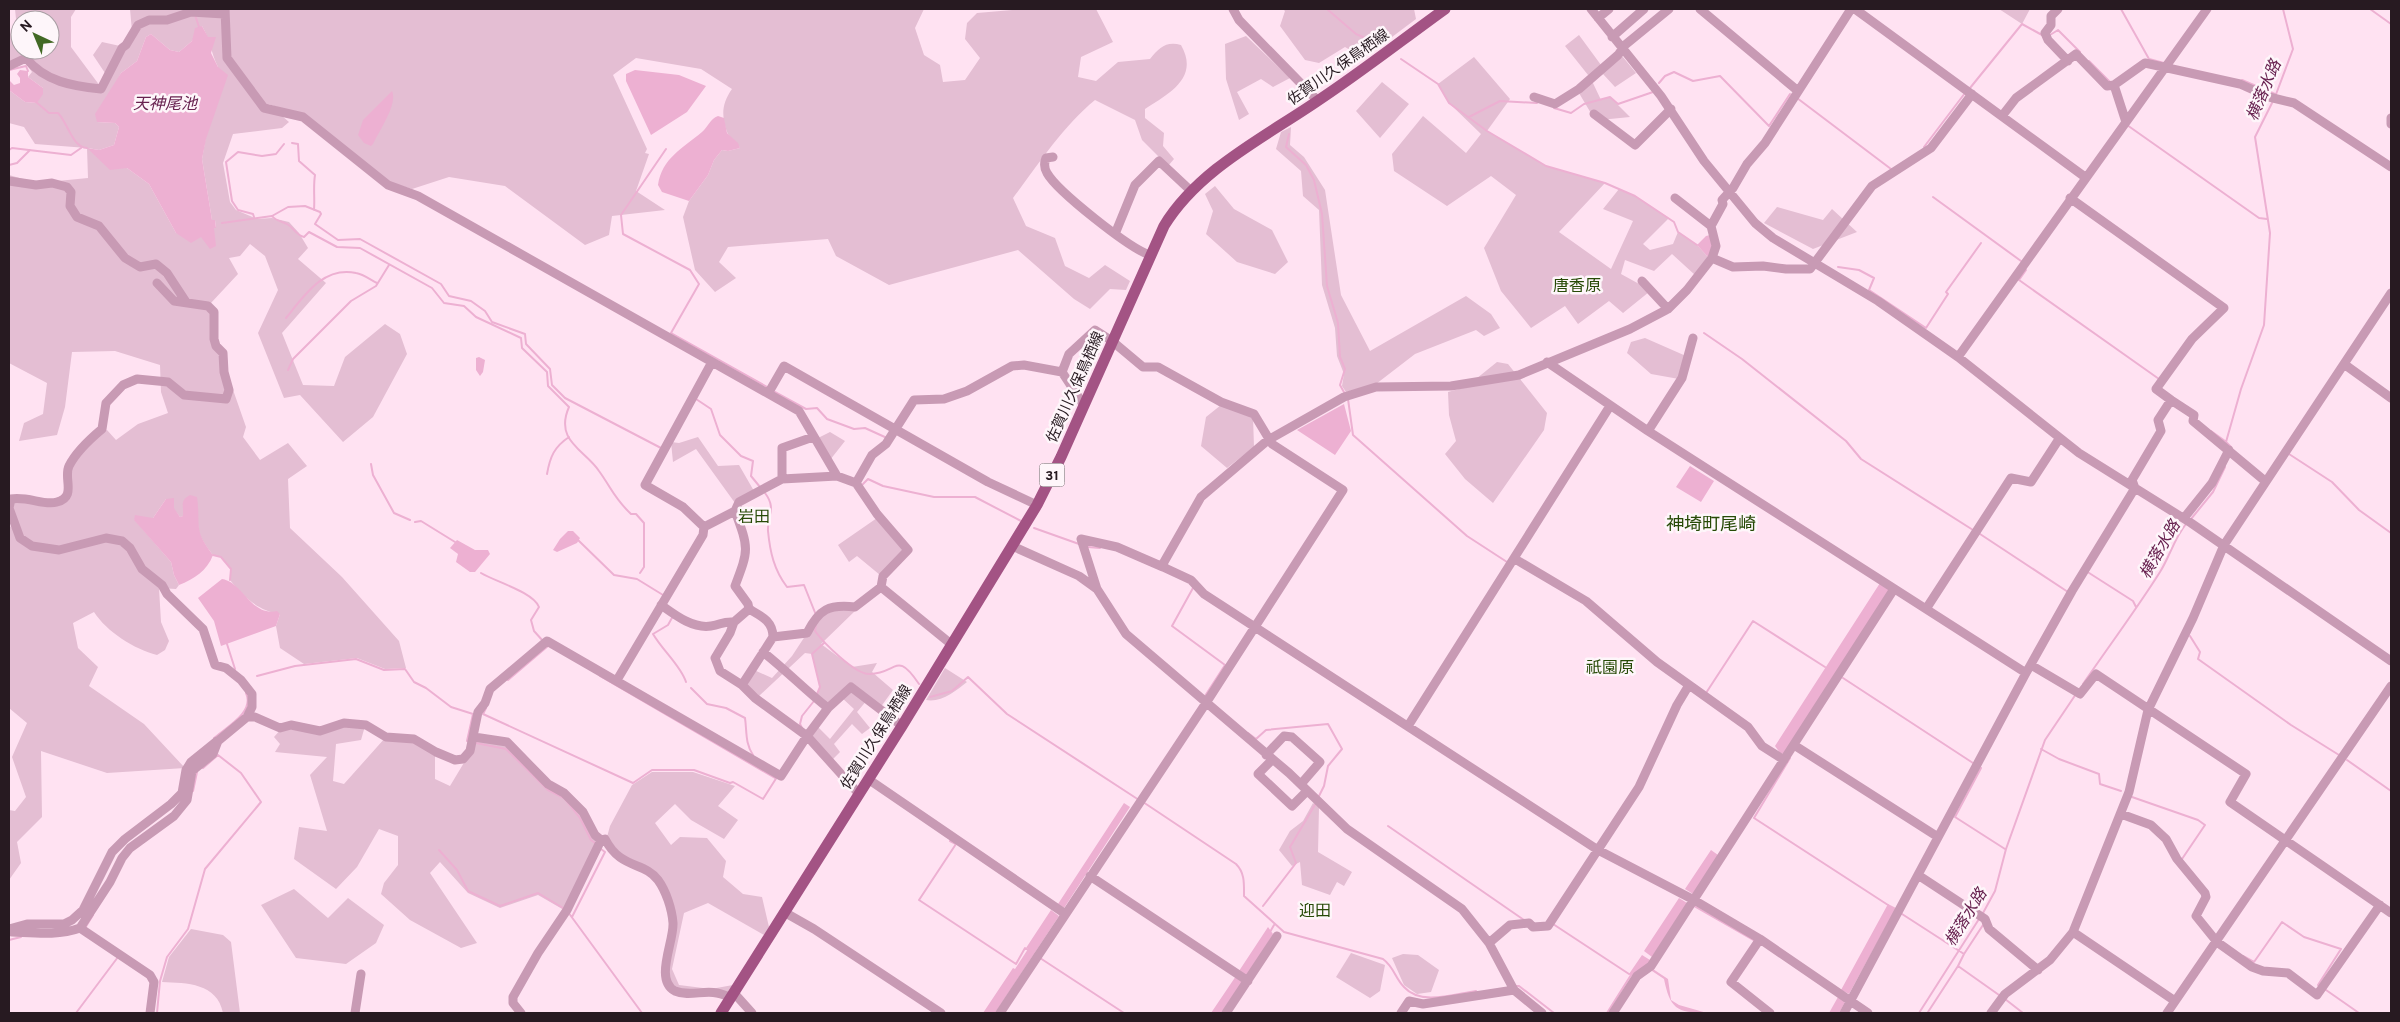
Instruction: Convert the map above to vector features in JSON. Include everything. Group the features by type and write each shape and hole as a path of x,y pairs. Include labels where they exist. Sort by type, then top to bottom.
{"main road":[{"name":"佐賀川久保鳥栖線","path":"721,1013 902,726 1037,505 1061,457 1150,255 1171,213 1190,190 1210,173 1318,101 1445,9"}],"street":[{"path":"1233,9 1239,20 1318,101"},
{"path":"1591,9 1671,109 1704,161 1754,223 1773,238 1878,302 1958,357 2059,439 2187,520 2391,661"},
{"path":"1598,18 1609,9"},
{"path":"1612,37 1644,9"},
{"path":"1534,98 1555,104 1579,89 1668,9"},
{"path":"1700,9 1798,91"},
{"path":"1711,226 1723,204 1722,200 1729,193 1747,164 1765,143 1851,9"},
{"path":"1855,9 2085,177"},
{"path":"2058,9 2050,16 2051,25 2047,36 2068,61"},
{"path":"1958,357 2207,9"},
{"path":"9,66 26,58 35,70 62,83 101,88 122,48 126,45 138,25 149,20 167,20 191,12 224,11 226,58 264,108 303,118 388,185 418,196 712,362 770,389 799,410 837,476"},
{"path":"2002,116 2016,98 2076,54 2108,86 2114,85 2146,63 2168,64 2240,84 2274,98 2294,103 2391,167"},
{"path":"2114,85 2124,124"},
{"path":"1712,258 1733,267 1763,266 1786,269 1810,269 1872,186 1930,148 1968,91"},
{"path":"1594,114 1635,146 1671,109"},
{"path":"2391,118 2391,124"},
{"path":"1053,158 1046,158 1044,164 1047,174 1081,207 1115,234 1150,255"},
{"path":"1115,234 1135,185 1160,161 1190,190"},
{"path":"9,181 36,185 52,183 67,187 70,192 70,206 78,217 99,226 125,258 140,267 156,264 168,273 186,302"},
{"path":"1163,567 1200,497 1268,440 1347,396 1376,387 1451,386 1519,375 1630,329 1668,309 1687,290 1712,258 1716,246 1711,226 1675,198"},
{"path":"2070,198 2224,308 2192,340 2156,389 2194,418 2265,481"},
{"path":"1642,281 1668,309"},
{"path":"9,929 27,924 64,924 72,920 83,910 112,852 125,839 171,804 182,793 186,770 191,762 247,717 252,707 252,694 241,680 226,668 215,665 204,629 167,594 162,585 142,569 130,548 122,541 106,538 59,550 32,546 20,538 9,508 12,499 22,497 49,503 59,502 66,496 70,486 67,473 69,465 90,439 102,429 106,404 123,385 131,381 163,380 184,396 226,399 229,390 224,372 222,353 216,346 214,338 214,312 208,306 174,301 157,283"},
{"path":"1992,1013 2003,997 2038,970 2061,949 2073,932 2129,792 2148,710 2193,618 2224,545 2391,294"},
{"path":"1000,1013 1064,913 1208,700 1343,490 1268,440 1254,414 1221,402 1158,367 1143,367 1112,340 1095,330 1076,346 1062,372"},
{"path":"1648,431 1682,378 1694,338"},
{"path":"704,527 683,507 645,485 712,362"},
{"path":"1548,362 1648,431 2026,673"},
{"path":"2344,364 2391,398"},
{"path":"858,481 872,456 886,444 914,400 944,399 967,390 1012,366 1024,365 1062,372 1083,404"},
{"path":"770,389 784,366 988,482 1037,505"},
{"path":"2135,488 2132,480 2161,430 2158,420 2171,400"},
{"path":"1408,726 1610,406"},
{"path":"782,479 782,448 813,437"},
{"path":"1926,609 2011,478 2031,482 2059,439"},
{"path":"2187,520 2232,453"},
{"path":"704,527 735,511 739,502 782,479 837,476 858,481 877,514 908,550 883,576 881,587 855,607 836,604 817,616 807,633 773,636"},
{"path":"1844,1013 2026,673 2072,591 2135,488"},
{"path":"735,511 746,542 746,557 735,586 748,604 749,610"},
{"path":"617,680 703,535 704,527"},
{"path":"1542,1013 1512,987 1489,943 1462,909 1347,828 1208,700 1126,634 1097,589 1081,539 1116,547 1192,580 1204,594 1598,850 1757,942 1851,1000 1868,1013"},
{"path":"1012,546 1079,576 1097,589"},
{"path":"1515,559 1586,602 1657,662 1748,727 1762,746 1790,752 1938,837"},
{"path":"881,587 951,644"},
{"path":"1612,1013 1637,976 1649,968 1692,904 1894,589"},
{"path":"661,605 686,622 711,626 724,621 734,622"},
{"path":"749,610 734,622 730,633 715,658 720,672 742,685 755,698 805,738 859,794"},
{"path":"742,685 773,636 773,630 768,621 749,610"},
{"path":"247,717 256,717 280,728 291,725 320,732 344,724 366,725 386,737 414,739 436,752 455,760 463,759 470,751 478,712 485,703 490,689 545,642 617,680 779,775 828,708 851,687 902,726"},
{"path":"763,652 828,708"},
{"path":"2031,664 2080,694 2096,674 2246,774 2230,802 2391,913"},
{"path":"1489,943 1510,925 1529,923 1533,927 1548,926 1639,787 1677,705 1689,685"},
{"path":"2167,1013 2391,686"},
{"path":"1284,736 1292,737 1320,762 1292,806 1258,774 1269,757 1284,736"},
{"path":"474,737 507,742 548,784 564,793 583,812 595,835 601,840 605,839 612,851 623,861 650,873 658,880 671,908 673,925 665,974 666,983 674,990 685,994 716,993 733,995 752,1013"},
{"path":"9,929 12,932 42,934 68,932 80,928 130,848 174,816 187,800 192,771 213,754 218,741"},
{"path":"868,779 1064,913"},
{"path":"2121,814 2151,825 2166,839 2177,859 2205,893 2206,897 2196,916 2217,942 2252,967 2263,971 2288,973 2319,995 2380,905"},
{"path":"521,1013 513,1003 513,997 538,953 567,910 601,840"},
{"path":"1918,875 1985,919 1989,929 2038,970"},
{"path":"1090,876 1248,981"},
{"path":"784,912 814,928 941,1013"},
{"path":"80,928 150,975 154,982 150,1013"},
{"path":"2073,932 2175,1001"},
{"path":"1226,1013 1277,936"},
{"path":"1757,942 1731,982 1770,1013"},
{"path":"355,1013 360,974"},
{"path":"1401,1013 1409,1000 1423,1004 1512,987"}],"shaded area":[{"path":"15,9 76,9 71,17 71,47 100,86 105,73 93,55 102,42 120,46 132,31 130,9 218,9 227,16 229,9 924,9 915,28 924,55 940,65 943,82 965,80 980,58 965,39 967,23 977,13 1024,9 1096,9 1113,42 1081,57 1078,77 1096,81 1118,62 1150,59 1163,46 1171,44 1181,45 1186,57 1187,67 1179,84 1172,91 1145,109 1145,118 1164,133 1163,146 1174,159 1168,166 1142,140 1135,120 1095,100 1072,122 1041,159 1013,198 1026,226 1055,238 1065,266 1089,278 1105,265 1130,281 1126,290 1110,289 1090,309 1074,299 1018,250 889,285 836,256 828,239 728,247 719,262 736,278 715,292 695,270 683,217 689,201 708,175 714,160 722,150 728,151 740,148 728,134 724,120 724,104 732,89 701,69 636,58 613,75 647,149 645,153 649,154 636,191 665,210 612,216 609,235 585,245 505,186 449,177 412,189 389,182 308,117 268,104 289,122 282,128 233,134 223,163 230,202 236,210 257,219 272,218 289,222 299,233 308,248 298,259 326,283 282,333 303,385 334,386 345,357 385,324 400,334 407,354 373,417 343,442 300,395 284,398 258,333 278,290 265,256 250,244 240,256 229,258 238,274 210,304 217,344 246,427 243,437 260,460 288,443 307,466 288,479 290,528 342,577 399,641 406,668 385,669 357,658 304,664 280,648 276,626 280,614 265,610 252,602 230,580 231,569 221,557 213,555 201,538 198,528 198,507 184,509 184,516 180,517 166,499 153,518 134,519 171,562 179,585 176,589 159,588 161,622 169,641 165,650 157,655 139,649 114,633 94,612 73,623 78,648 98,667 89,686 144,724 185,768 107,773 41,751 42,817 17,842 21,863 9,880 9,810 15,811 26,797 12,757 27,723 9,708 9,525 14,530 9,501 48,501 64,495 65,472 89,436 107,430 116,440 138,424 168,413 161,392 160,365 115,351 72,352 65,407 57,435 19,441 24,423 43,414 47,383 9,363 9,175 37,183 88,178 87,148 35,144 24,127 9,123 9,90 25,102 37,103 43,88 28,77 32,72 25,62 9,62 10,34 10,60 60,60 60,10","holes":["202,26 218,67 202,159 212,220 215,220 216,227 201,236 176,233 149,184 127,168 88,148 99,150 114,145 119,127 115,123 97,122 121,73 137,61 146,37 151,34 170,50 179,52 192,41"]},
{"path":"1283,9 1414,9 1416,19 1364,58 1345,47 1319,63 1305,60 1280,26 1285,11"},
{"path":"1999,9 2030,9 2022,24"},
{"path":"1579,35 1601,65 1618,51 1636,73 1615,87 1603,74 1592,81 1601,100 1610,97 1630,117 1600,120 1592,115 1579,93 1592,80 1565,46"},
{"path":"1246,36 1290,78 1273,87 1261,79 1237,92 1249,114 1239,120 1226,79 1225,44"},
{"path":"1474,57 1510,99 1487,131 1546,166 1605,183 1559,232 1611,269 1633,221 1603,209 1619,189 1635,196 1669,218 1643,244 1650,250 1673,244 1678,232 1697,245 1708,257 1695,275 1672,254 1654,271 1625,260 1621,274 1641,285 1649,292 1623,313 1609,301 1578,324 1565,306 1531,328 1501,291 1484,248 1516,195 1491,176 1447,206 1394,171 1392,154 1423,116 1466,153 1481,134 1449,103 1438,84"},
{"path":"1382,82 1409,104 1380,138 1356,111"},
{"path":"1291,127 1290,145 1304,157 1325,190 1341,295 1370,351 1466,296 1491,314 1500,328 1484,336 1476,330 1415,354 1376,384 1346,392 1342,386 1344,374 1337,356 1335,328 1322,285 1319,210 1303,196 1301,171 1276,149 1281,132"},
{"path":"1215,186 1234,209 1272,230 1288,262 1275,274 1237,262 1206,234 1213,211 1205,194"},
{"path":"1777,207 1823,220 1832,209 1857,232 1813,249 1764,223"},
{"path":"1645,338 1686,356 1679,379 1651,374 1627,353 1631,342"},
{"path":"1497,362 1508,364 1547,413 1544,430 1493,503 1465,479 1445,454 1456,441 1449,415 1448,392 1466,387"},
{"path":"1221,405 1253,417 1254,447 1227,468 1201,446 1206,417"},
{"path":"830,432 845,441 830,460 816,439"},
{"path":"698,437 718,466 739,465 754,491 735,503 696,449 673,462 671,442 679,443"},
{"path":"877,518 905,550 880,575 857,556 849,562 838,545"},
{"path":"837,607 856,610 821,644 852,667 877,663 872,672 893,690 880,708 868,699 857,712 870,728 862,734 852,724 834,744 840,752 831,761 809,736 817,726 830,739 854,709 841,697 828,708 816,698 820,687 812,654 805,653 759,696 747,686 754,670 772,678 792,656 815,621"},
{"path":"945,668 967,682 943,698 926,700"},
{"path":"343,725 365,726 361,740 336,744 333,781 344,784 385,738 413,740 435,754 435,779 450,786 477,741 506,744 581,812 597,841 564,910 538,895 500,908 468,893 440,862 430,873 477,943 461,948 410,920 381,894 384,883 398,865 398,836 379,829 357,867 336,889 294,859 299,827 327,831 310,775 327,757 275,752 280,744 274,737 282,728 319,733"},
{"path":"652,772 693,772 735,786 718,806 738,820 724,839 691,820 675,804 655,823 671,845 680,837 707,838 726,861 723,877 743,894 762,897 769,927 764,935 708,903 684,913 672,969 679,985 711,989 733,985 727,993 685,992 669,982 667,973 675,924 660,878 625,859 607,837 610,826 632,785"},
{"path":"1313,803 1319,807 1318,852 1352,872 1344,886 1337,882 1330,895 1302,885 1300,862 1292,866 1279,850 1290,831 1303,821"},
{"path":"294,889 328,918 348,898 384,925 376,943 346,964 296,958 261,905"},
{"path":"191,929 223,935 231,942 240,1013 223,1013 220,1003 208,990 191,984 162,982 169,957"},
{"path":"1351,953 1385,965 1380,991 1370,998 1336,977"},
{"path":"1403,954 1418,955 1439,970 1431,992 1417,994 1404,985 1392,958"}],"water":[{"name":"天神尾池","path":"202,26 208,37 216,37 211,53 218,67 228,75 206,139 202,159 212,220 215,220 216,228 214,228 216,246 210,249 201,237 191,243 176,233 149,184 127,168 110,170 87,148 99,150 114,145 119,127 115,123 97,122 95,114 121,73 137,61 146,37 151,34 170,50 179,52 192,41 195,28"},
{"path":"20,70 28,71 28,77 43,88 43,94 37,103 25,102 9,90 9,80 14,85 20,83 20,78 17,74"},
{"path":"635,70 679,75 706,86 687,112 651,135 626,81 626,74"},
{"path":"392,91 393,96 390,110 373,144 371,146 364,143 358,135 363,120"},
{"path":"718,116 724,118 727,133 738,143 740,148 728,151 722,150 714,160 708,175 689,201 662,192 658,185 660,176 674,154 702,132"},
{"path":"1710,235 1714,244 1708,257 1697,245 1706,236"},
{"path":"479,357 485,360 483,372 480,376 476,370 476,358"},
{"path":"1344,404 1351,431 1335,455 1297,430"},
{"path":"1690,466 1714,481 1701,502 1676,487"},
{"path":"190,495 197,497 200,533 213,555 207,566 199,574 179,585 171,562 134,520 135,515 153,518 166,499 174,498 174,508 180,517 183,516 183,501"},
{"path":"568,531 573,531 580,538 577,543 557,552 553,550 560,539"},
{"path":"457,540 475,550 488,550 490,554 475,572 470,572 456,562 458,554 450,548"},
{"path":"222,579 236,586 260,609 277,611 280,614 276,626 221,646 214,621 198,598"},
{"path":"1880,583 1890,590 1784,754 1780,753 1775,746"},
{"path":"1124,803 1130,807 1064,908 1058,904"},
{"path":"1711,850 1718,855 1693,894 1685,889"},
{"path":"1679,898 1687,903 1652,957 1644,951"},
{"path":"1888,904 1896,908 1849,994 1841,990"},
{"path":"1051,910 1059,916 995,1013 983,1013 1013,968 1015,969 1028,949 1026,948"},
{"path":"1268,927 1273,934 1247,977 1239,971"},
{"path":"1642,955 1650,960 1647,965 1668,979 1671,1000 1679,1005 1707,1013 1688,1012 1676,1007 1672,1003 1669,997 1664,979 1646,967 1631,976 1629,974"},
{"path":"1236,976 1243,981 1221,1013 1211,1013"},
{"path":"1838,997 1845,1002 1839,1013 1829,1013"}],"waterway":[{"path":"1327,9 1356,34 1381,45"},
{"path":"2121,9 2149,59 2164,63"},
{"name":"横落水路","path":"2275,97 2293,49 2283,9"},
{"path":"2370,9 2391,24"},
{"path":"195,15 199,27"},
{"path":"1970,88 2022,24 2042,35"},
{"path":"2050,35 2058,30 2080,52"},
{"path":"1401,59 1438,84 1449,103 1487,131 1546,166 1605,183 1635,196 1674,222 1678,232 1697,245"},
{"path":"2089,61 2110,82"},
{"path":"9,70 26,66 28,71"},
{"path":"1659,83 1665,76 1674,72 1693,81 1720,76 1769,126 1790,94"},
{"path":"2242,80 2275,94"},
{"path":"1554,108 1571,113 1584,104 1610,97 1618,104 1653,92"},
{"path":"1924,147 1965,93"},
{"path":"1797,98 1891,169"},
{"path":"1469,117 1500,101 1537,103"},
{"name":"横落水路","path":"2231,447 2226,442 2241,389 2264,325 2270,233 2255,137 2273,101"},
{"path":"36,102 49,113 58,113 78,144 87,148"},
{"path":"2127,125 2259,218 2267,219"},
{"path":"1289,134 1286,147 1306,165 1314,180 1322,214 1327,286 1338,323 1340,357 1345,369 1340,385 1345,394"},
{"path":"292,143 298,144 299,161 315,175 314,210"},
{"path":"254,217 253,214 238,210 232,201 226,162 238,152 262,156 276,154 284,144"},
{"path":"9,150 12,148 71,155 81,148"},
{"path":"666,149 621,215 623,234 690,270 699,284 671,333 769,388"},
{"path":"9,165 17,163 30,150"},
{"path":"1933,197 2021,261"},
{"path":"222,223 272,216 288,207 305,206 320,212 321,214 315,224 338,240 360,239 441,284 449,296 471,301 485,311 492,322 525,334 526,344 550,369 552,385 565,398 661,448"},
{"path":"272,216 287,224 301,236 304,237 309,232 337,247 360,248 432,288 444,303 464,306 476,317 521,338 522,348 547,372 548,386 569,407 565,419 568,437 599,471 621,503 631,514 636,514 644,523 644,567 640,573"},
{"path":"1838,267 1859,270 1874,278 1869,290 1926,328 1948,294 1946,292 1981,243"},
{"path":"288,370 293,359 351,301 376,286 389,265"},
{"path":"2026,270 2019,280 2159,379"},
{"path":"286,318 307,292 324,278 334,274 344,272 356,273 377,283"},
{"path":"1704,333 1742,359 1846,441 1861,459 1973,530"},
{"path":"773,391 806,409 817,408 827,419 854,429 865,428 887,438"},
{"path":"696,399 711,409 720,435 741,456 753,461 751,476 760,487"},
{"path":"1348,399 1353,435 1467,536 1507,562"},
{"path":"2211,431 2225,441"},
{"path":"547,474 554,453 569,437"},
{"path":"2289,454 2332,482 2359,510 2391,533"},
{"path":"371,464 373,475 394,513 410,520"},
{"name":"横落水路","path":"2191,519 2213,492 2225,467"},
{"path":"862,485 868,479 883,486 934,497 975,497 1021,521"},
{"path":"765,493 771,508 768,531 771,553 776,567 787,587 804,585 816,615"},
{"path":"415,522 421,521 455,542"},
{"name":"横落水路","path":"2083,684 2160,572 2186,524"},
{"path":"1034,528 1079,544"},
{"path":"1980,534 2068,592"},
{"path":"578,540 614,575 637,579 663,595"},
{"path":"1088,547 1100,548"},
{"path":"213,555 221,557 231,569 230,580"},
{"path":"2086,571 2133,601 2136,607"},
{"path":"481,573 522,592 535,602 539,607 531,620 534,631 543,641"},
{"path":"1193,588 1172,626 1225,665 1205,696"},
{"path":"673,616 668,625 653,634 680,670 686,682"},
{"path":"1706,693 1753,621 1825,667"},
{"path":"816,624 815,631 819,636 832,650 856,669 870,674 901,666 906,668 919,684"},
{"path":"2190,636 2200,652 2198,659 2291,725 2339,755"},
{"path":"817,694 820,687 812,654 824,643"},
{"path":"227,644 235,669"},
{"path":"508,680 548,646"},
{"path":"257,676 295,666 356,659 384,670 405,669 414,682 426,688 451,707 473,714 467,741 470,742"},
{"path":"600,676 775,778"},
{"path":"930,697 952,691 968,677 1007,714 1139,800"},
{"path":"1843,678 1973,763"},
{"path":"691,688 707,704 726,708 745,718 747,742 753,755"},
{"path":"214,738 243,713 248,700 246,693"},
{"name":"横落水路","path":"1983,913 1995,891 2006,849 2045,740 2076,694"},
{"path":"802,728 800,724 802,716 814,701"},
{"path":"486,708 483,714 633,783 652,770 694,770 730,783 733,782 763,799 777,777"},
{"path":"1248,733 1256,739 1266,730 1328,724 1342,749 1328,766 1324,786 1319,796"},
{"path":"476,743 506,749 548,790 564,798 580,818 591,840 595,843"},
{"path":"2041,749 2059,759 2099,774 2100,784 2121,791"},
{"path":"157,1013 160,981 167,957 188,929 205,869 261,802 241,773 218,755 203,768"},
{"path":"1790,758 1754,818 1888,905"},
{"path":"2347,760 2391,791"},
{"path":"1981,768 1955,817 2005,849"},
{"path":"193,791 197,772"},
{"path":"2132,797 2198,820 2205,825 2182,859"},
{"path":"1143,802 1236,864 1242,875 1244,896 1284,932 1383,959 1390,965 1404,987 1411,993 1419,996 1438,997 1476,991"},
{"path":"1263,906 1296,863 1290,847 1316,803"},
{"path":"1388,826 1524,920"},
{"path":"950,841 956,844 919,900 1016,964 1025,948 1036,955"},
{"path":"572,917 605,852 601,849"},
{"path":"439,850 457,870 468,891 500,906 538,893 563,908"},
{"path":"1694,906 1755,941"},
{"path":"568,912 642,1013"},
{"name":"横落水路","path":"1902,914 1964,954 1958,966 1999,995"},
{"path":"85,928 93,915"},
{"name":"横落水路","path":"1919,1013 1979,919"},
{"path":"2243,956 2254,962 2282,922 2304,937 2341,949 2318,985 2320,986"},
{"path":"1553,924 1629,974"},
{"path":"1270,932 1274,925"},
{"path":"1964,954 1983,925"},
{"path":"9,940 21,937"},
{"path":"76,1013 118,957"},
{"path":"1040,958 1124,1013"},
{"path":"1928,1012 1958,966"},
{"path":"1607,1013 1631,975"},
{"path":"1516,986 1519,986 1554,1013"},
{"path":"2326,990 2359,1013"},
{"path":"2005,999 2023,1013"}],"district":[{"name":"唐香原","path":"1577,285"},
{"name":"岩田","path":"754,516"},
{"name":"神埼町尾崎","path":"1711,524"},
{"name":"祇園原","path":"1610,667"},
{"name":"迎田","path":"1315,910"}]}
